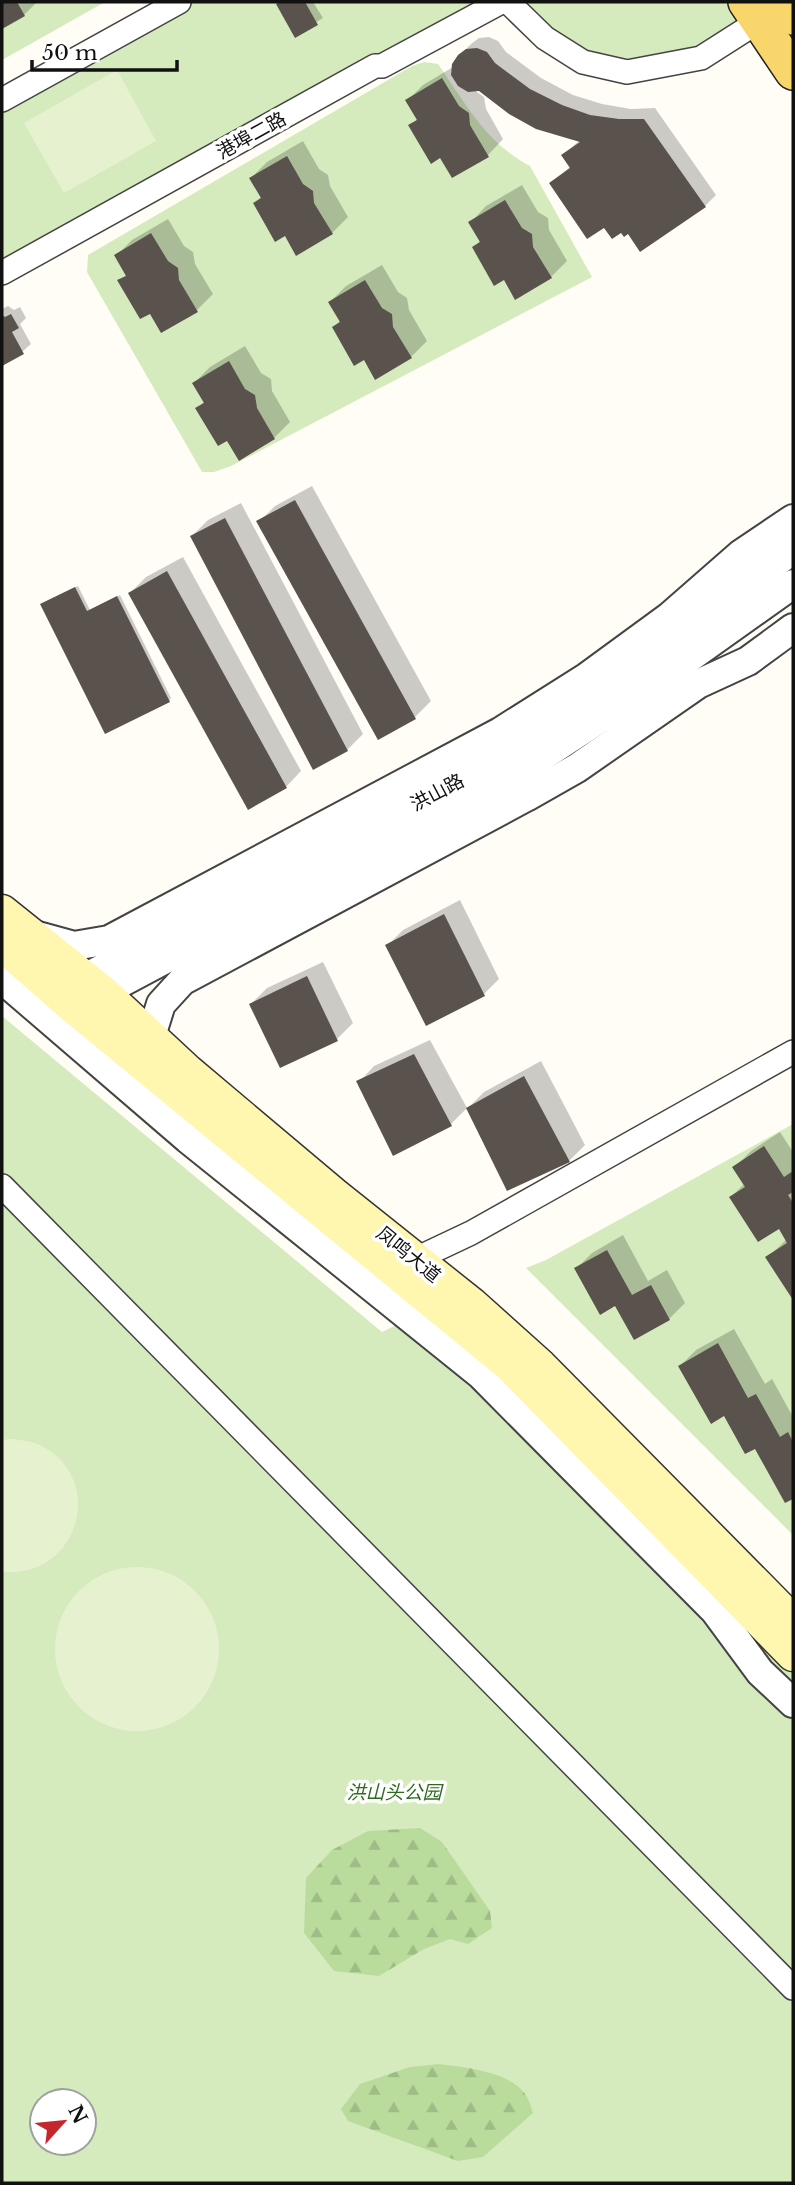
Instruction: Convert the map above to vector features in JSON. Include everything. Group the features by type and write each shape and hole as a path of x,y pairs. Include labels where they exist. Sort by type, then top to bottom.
{"main road":[{"path":"763,8 793,17"},
{"path":"763,8 793,72"},
{"name":"凤鸣大道","path":"2,911 16,940 65,1000 510,1366 793,1655"},
{"name":"凤鸣大道","path":"16,940 93,985 209,1088 472,1304 540,1365 793,1621"}],"street":[{"path":"2,100 179,2"},
{"name":"港埠二路","path":"2,273 375,66 382,66 501,2"},
{"path":"508,2 545,38 583,62 627,72 701,58 763,8"},
{"path":"16,940 74,946 109,940 500,732 587,677 669,617 741,554 793,519"},
{"name":"洪山路","path":"65,1000 517,750 636,668 693,622 793,550"},
{"name":"洪山路","path":"93,985 529,765 651,685 793,584"},
{"path":"151,1036 161,1004 182,981 577,768 698,684 748,661 793,628"},
{"path":"2,979 188,1139 480,1374 715,1611 760,1672 793,1703"},
{"path":"416,1259 471,1233 793,1052"},
{"path":"2,1186 793,1988"}],"green space":[{"path":"2,2 105,2 2,60"},
{"path":"179,2 501,2 2,273 2,100"},
{"path":"508,2 746,2 759,21 701,58 583,62"},
{"path":"424,62 438,64 489,134 515,157 530,166 592,277 231,466 214,472 202,472 87,272 88,255 412,66"},
{"path":"117,70 156,141 64,193 24,123"},
{"name":"洪山头公园","path":"2,1016 382,1332 435,1306 793,1621 793,2183 2,2183"},
{"path":"793,1124 793,1535 526,1268 546,1260"},
{"path":"2,1440 35,1443 58,1457 72,1476 78,1498 76,1521 67,1542 51,1559 29,1570 2,1572"},
{"path":"137,1567 168,1573 195,1591 213,1618 219,1649 213,1680 195,1707 168,1725 137,1731 106,1725 79,1707 61,1680 55,1649 61,1618 79,1591 106,1573"},
{"path":"420,1828 442,1842 490,1911 492,1928 468,1944 450,1939 424,1949 379,1976 334,1971 304,1933 306,1878 332,1850 368,1831"},
{"path":"439,2064 500,2076 521,2089 533,2113 483,2157 458,2161 348,2121 341,2109 360,2084 410,2067"}],"building":[{"path":"2,2 17,2 25,16 2,29"},
{"path":"305,2 318,25 295,38 276,4"},
{"path":"477,48 487,52 495,63 530,89 562,105 590,115 644,119 706,207 640,252 628,234 624,237 621,233 612,239 604,228 587,239 549,183 570,168 561,155 580,142 536,129 509,114 479,91 468,92 458,86 451,75 452,64 466,49"},
{"path":"442,78 459,106 469,113 470,125 489,157 452,178 440,158 431,164 408,125 417,120 405,100"},
{"path":"287,156 303,184 313,191 314,203 333,234 296,256 285,236 275,242 253,203 261,198 249,178"},
{"path":"505,200 522,228 532,234 533,247 552,278 515,300 504,280 494,286 472,247 480,242 468,222"},
{"path":"151,233 168,261 178,268 179,280 198,312 161,333 150,314 140,319 117,280 126,276 114,255"},
{"path":"365,280 382,308 392,314 393,327 412,358 375,380 364,360 354,366 332,327 340,322 328,302"},
{"path":"11,314 19,328 12,332 24,354 2,366 2,315 5,317"},
{"path":"229,361 245,389 255,395 257,408 275,439 239,461 227,441 218,446 195,408 204,403 192,383"},
{"path":"295,500 416,719 378,740 256,521"},
{"path":"225,518 348,751 313,770 190,536"},
{"path":"167,571 287,788 248,810 128,593"},
{"path":"75,587 87,611 117,596 170,702 105,734 40,604"},
{"path":"444,914 485,996 426,1026 385,945"},
{"path":"307,976 338,1041 280,1068 249,1004"},
{"path":"414,1054 452,1126 393,1156 356,1081"},
{"path":"524,1076 570,1162 507,1191 466,1108"},
{"path":"764,1146 784,1177 793,1171 793,1192 788,1195 793,1203 793,1300 765,1257 787,1243 779,1229 758,1242 729,1197 745,1187 732,1167"},
{"path":"607,1250 632,1295 651,1285 670,1320 634,1340 615,1306 600,1315 574,1268"},
{"path":"718,1343 748,1398 756,1394 780,1437 788,1432 793,1442 793,1499 785,1503 755,1449 745,1454 724,1416 711,1424 678,1366"}]}
